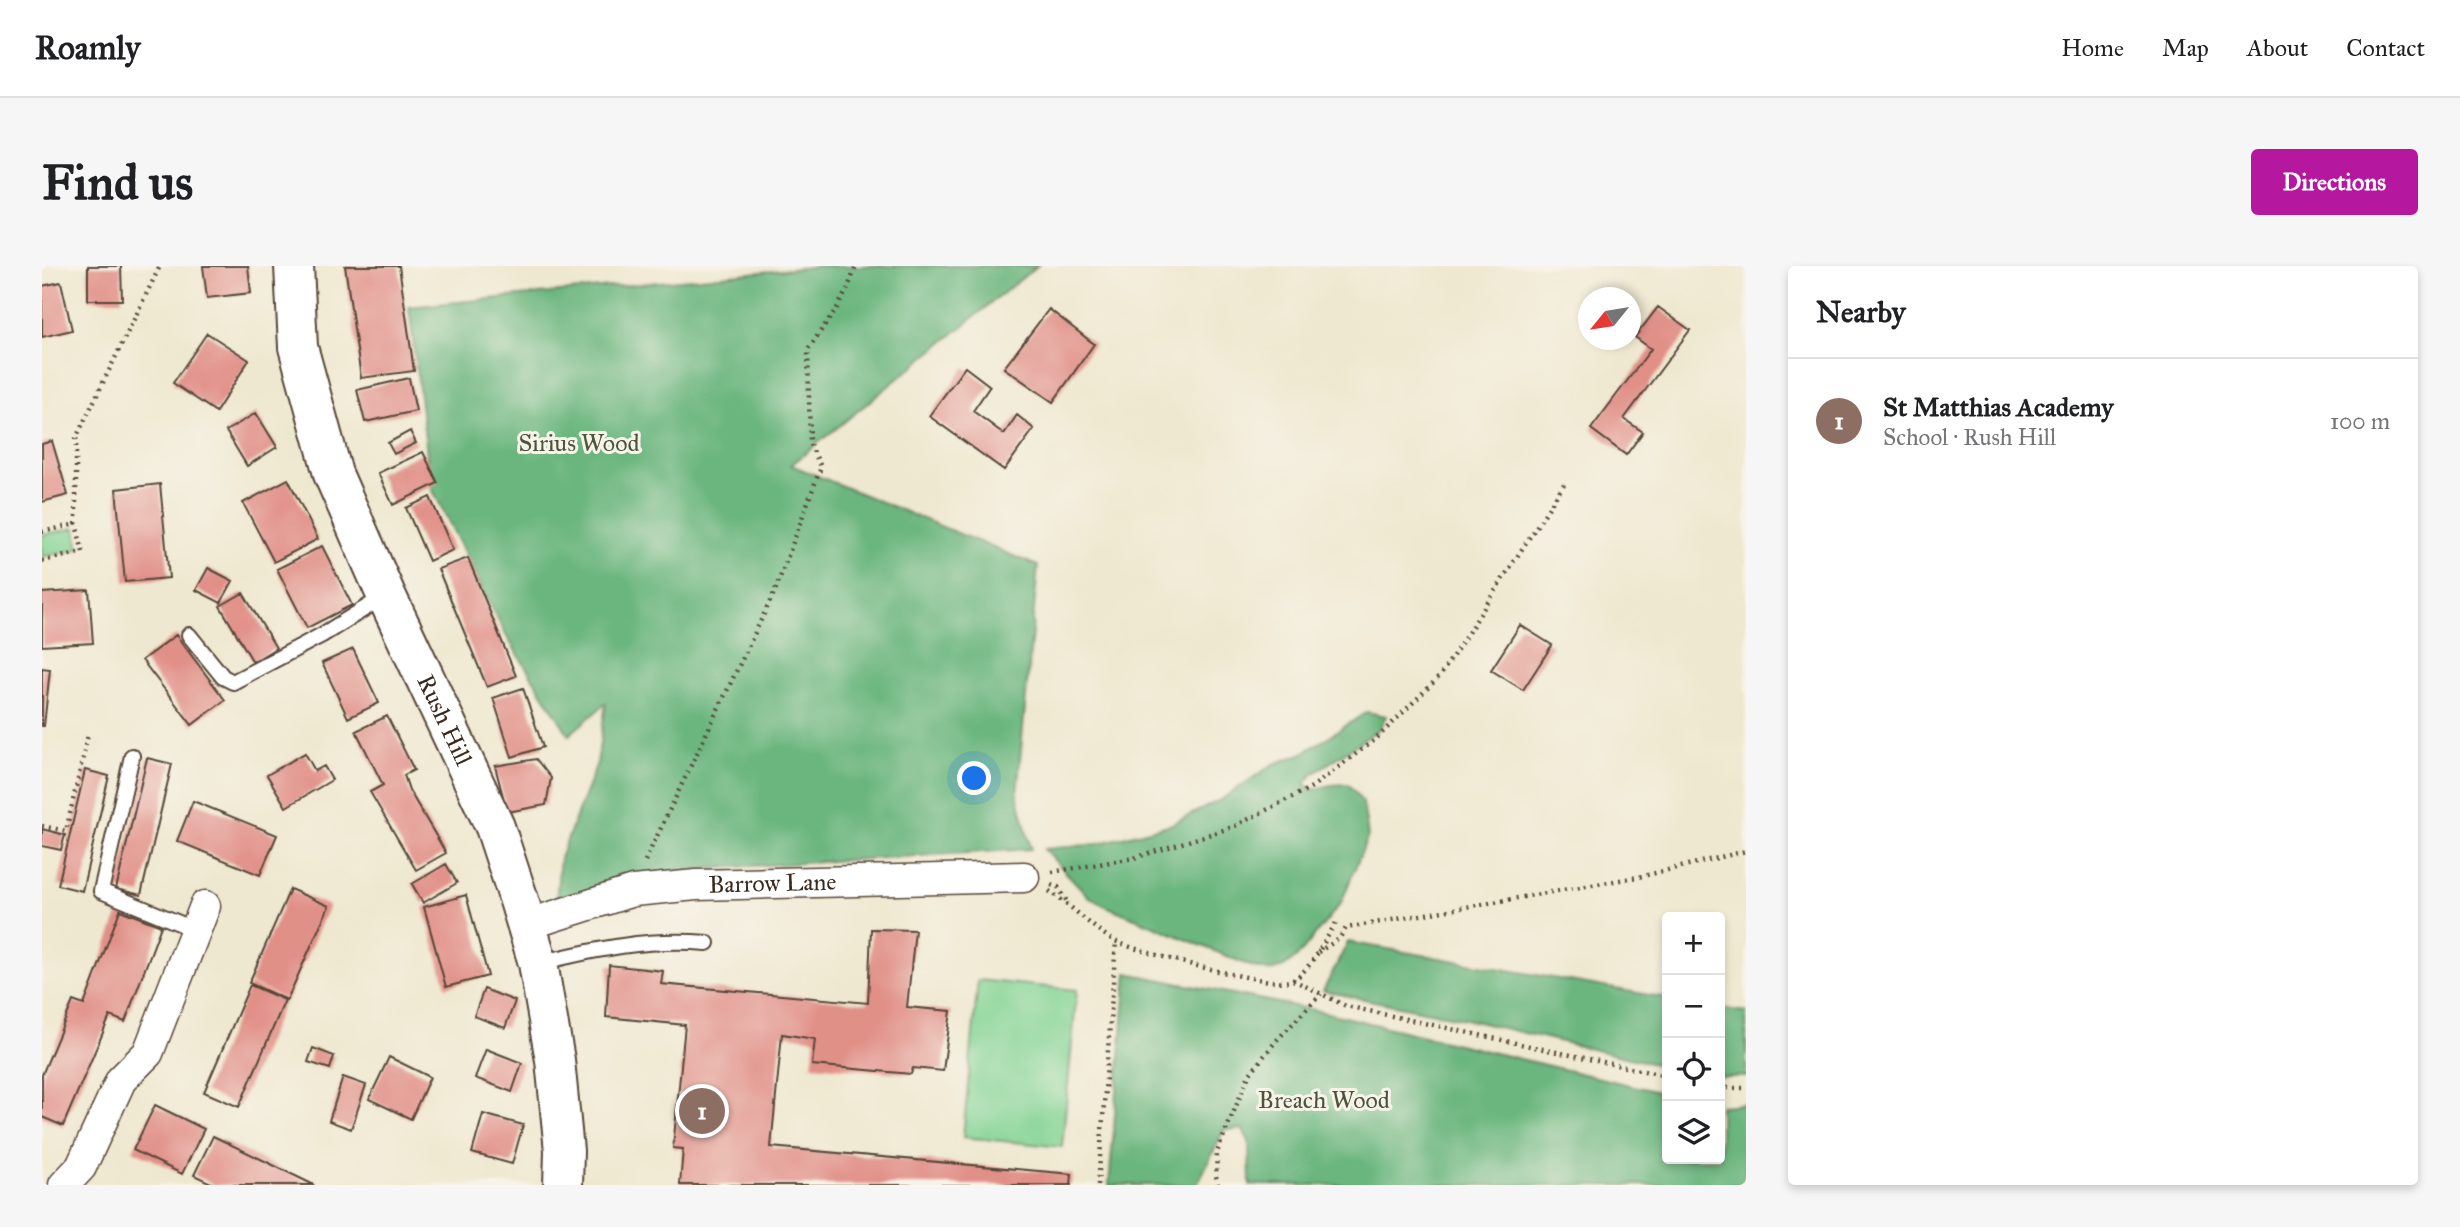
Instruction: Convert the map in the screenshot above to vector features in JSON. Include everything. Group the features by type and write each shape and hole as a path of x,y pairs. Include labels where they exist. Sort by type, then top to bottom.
{"street":[{"name":"Rush Hill","path":"294,266 298,346 333,474 386,595 495,827 538,963 555,1060 564,1152 564,1185"},
{"name":"Barrow Lane","path":"526,925 633,891 696,885 1024,877"},
{"path":"64,1185 81,1167 121,1080 148,1053 201,918"}],"lane":[{"path":"189,635 223,677 233,682 322,635 386,595"},
{"path":"132,756 102,891 201,918"},
{"path":"538,963 610,946 672,940 707,943"}],"path":[{"path":"42,561 83,552 76,524 76,438 160,266"},
{"path":"633,891 775,591 821,467 810,444 808,349 837,308 856,266"},
{"path":"1024,877 1147,855 1233,827 1311,787 1377,738 1440,676 1564,484"},
{"path":"42,532 76,524"},
{"path":"42,826 66,831 88,735"},
{"path":"1318,952 1339,939 1346,928 1643,876 1746,851"},
{"path":"1070,907 1116,942 1242,978 1283,982 1293,980 1318,952 1338,920"},
{"path":"1098,1185 1116,942"},
{"path":"1293,980 1346,1006 1662,1075"},
{"path":"1218,1185 1217,1152 1249,1075 1276,1041 1321,995"},
{"path":"1725,1088 1746,1088"}],"green space":[{"name":"Sirius Wood","path":"821,266 1037,266 791,465 1038,566 1017,793 1031,849 700,869 637,877 556,901 560,858 597,763 606,703 569,735 507,637 431,487 409,307"},
{"path":"75,528 79,549 42,557 42,535"},
{"path":"1367,712 1386,716 1379,729 1313,774 1305,783 1312,790 1348,784 1363,803 1368,836 1341,903 1299,955 1284,967 1269,971 1253,967 1106,906 1088,896 1044,849 1097,844 1172,824 1222,799 1272,765 1303,753"},
{"path":"1348,942 1662,997 1662,1066 1465,1019 1323,991"},
{"name":"Breach Wood","path":"1127,973 1319,1011 1662,1093 1662,1164 1725,1164 1725,1106 1746,1104 1746,1185 1250,1185 1249,1141 1242,1129 1224,1130 1197,1185 1109,1185"},
{"path":"978,980 1077,990 1062,1147 963,1137"},
{"path":"1725,1009 1746,1012 1746,1077 1725,1077"}],"building":[{"path":"88,266 121,266 122,300 88,300"},
{"path":"203,266 248,266 251,293 207,298"},
{"path":"345,266 399,266 414,371 361,378"},
{"path":"61,282 72,330 42,337 42,286"},
{"path":"1658,307 1690,330 1624,419 1643,432 1626,455 1591,429 1651,349 1641,342 1641,329"},
{"path":"1049,309 1094,344 1053,402 1004,368"},
{"path":"207,333 249,360 216,412 173,383"},
{"path":"965,367 990,386 973,411 1004,434 1017,415 1034,429 1004,470 929,416"},
{"path":"409,378 416,411 365,422 357,390"},
{"path":"256,413 277,447 247,466 226,431"},
{"path":"410,431 416,443 394,454 388,443"},
{"path":"52,441 68,495 42,502 42,444"},
{"path":"423,452 438,483 393,505 378,473"},
{"path":"288,479 318,539 274,562 243,503"},
{"path":"160,484 169,578 125,582 116,489"},
{"path":"430,497 453,550 429,561 406,508"},
{"path":"322,546 352,605 307,628 277,569"},
{"path":"468,558 516,676 487,687 438,569"},
{"path":"208,568 233,581 221,603 196,590"},
{"path":"89,590 93,643 42,646 42,593"},
{"path":"243,593 276,648 253,662 220,606"},
{"path":"1520,625 1552,645 1523,690 1491,670"},
{"path":"176,635 225,700 192,725 142,660"},
{"path":"353,649 379,703 348,718 322,663"},
{"path":"42,668 50,669 44,726 42,726"},
{"path":"523,688 543,747 512,757 493,698"},
{"path":"387,716 414,770 404,775 409,790 446,853 416,870 370,792 383,785 356,731"},
{"path":"305,753 315,771 324,766 332,780 286,807 267,775"},
{"path":"147,758 172,764 141,895 116,889"},
{"path":"536,759 551,778 546,805 507,812 495,766"},
{"path":"85,770 109,776 82,891 58,885"},
{"path":"193,801 277,835 260,875 177,841"},
{"path":"42,829 65,835 61,850 42,846"},
{"path":"446,864 457,883 423,903 412,884"},
{"path":"290,889 329,906 287,1000 249,983"},
{"path":"466,895 488,976 446,987 424,907"},
{"path":"120,910 161,926 125,1022 110,1016 63,1126 42,1117 42,1075 73,1001 84,1005"},
{"path":"871,929 915,930 907,1007 951,1011 943,1071 913,1068 911,1074 812,1065 815,1039 782,1034 771,1147 1072,1174 1071,1185 680,1185 683,1149 673,1148 685,1025 606,1017 609,965 663,971 661,984 868,1003"},
{"path":"250,985 285,1000 239,1107 204,1092"},
{"path":"484,989 515,1001 505,1028 474,1016"},
{"path":"313,1048 334,1056 330,1069 308,1062"},
{"path":"486,1049 522,1063 512,1092 475,1078"},
{"path":"389,1057 430,1077 411,1119 369,1099"},
{"path":"343,1077 366,1085 351,1129 329,1121"},
{"path":"155,1105 204,1129 182,1174 133,1150"},
{"path":"483,1114 523,1125 512,1164 472,1153"},
{"path":"213,1136 314,1185 215,1185 194,1175"}],"place":[{"name":"St Matthias Academy","path":"702,1111"}]}
